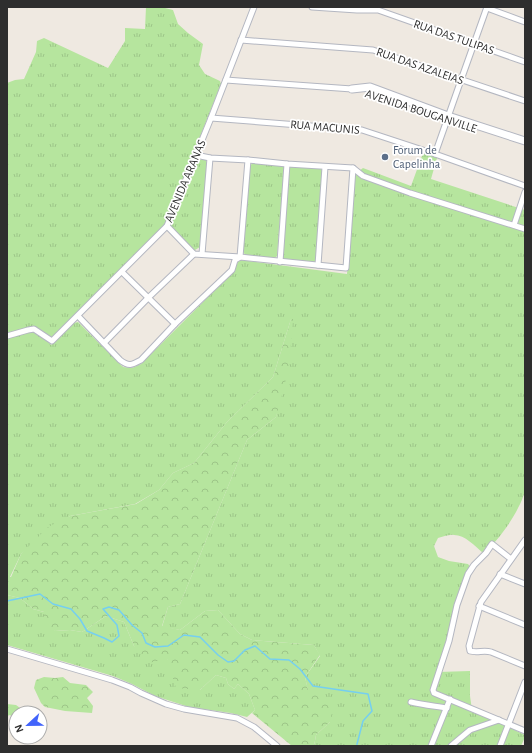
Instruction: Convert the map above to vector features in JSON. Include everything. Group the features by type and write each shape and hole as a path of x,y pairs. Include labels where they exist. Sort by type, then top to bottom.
{"street":[{"name":"AVENIDA ARANAS","path":"7,336 34,329 52,341 167,226 254,7"},
{"name":"RUA DAS TULIPAS","path":"312,7 378,10 525,62"},
{"path":"435,154 487,8 525,22"},
{"name":"RUA DAS AZALEIAS","path":"241,40 373,50 525,102"},
{"path":"226,80 352,89"},
{"name":"AVENIDA BOUGANVILLE","path":"352,89 370,87 448,118 525,145"},
{"name":"RUA MACUNIS","path":"211,118 362,130 525,186"},
{"name":"AVENIDA BOUGANVILLE","path":"448,118 525,141"},
{"path":"196,155 210,158 353,168 363,176 370,179 525,229"},
{"path":"202,254 210,158"},
{"path":"240,257 248,160"},
{"path":"280,262 287,164"},
{"path":"318,265 325,166"},
{"path":"104,343 194,254 240,257 346,268 353,168"},
{"path":"514,225 525,192"},
{"path":"167,226 194,254"},
{"path":"78,316 120,360 126,364 135,364 141,360 175,324 232,270 235,260 240,257"},
{"path":"122,272 175,324"},
{"path":"525,541 483,598 479,606 469,646 470,651 472,652 486,650 525,666"},
{"path":"511,559 492,544 468,574 433,690 434,693 525,731"},
{"path":"500,574 525,584"},
{"path":"479,606 525,625"},
{"path":"7,649 130,686 141,693 166,704 184,709 237,718 254,728 277,746"},
{"path":"500,746 525,682"},
{"path":"431,746 450,699"},
{"path":"411,702 446,708"},
{"path":"451,746 470,730 500,720"}],"green space":[{"path":"146,7 161,7 173,10 178,24 203,44 199,65 205,74 220,81 221,84 165,225 48,341 51,345 74,323 78,322 123,367 132,368 141,364 233,272 238,262 241,260 347,274 355,174 363,168 411,186 423,153 437,158 431,179 525,210 525,491 519,506 507,526 492,545 483,553 470,541 458,535 438,538 434,546 438,557 449,561 468,564 472,569 462,587 438,672 470,671 470,696 472,710 525,735 521,746 314,746 316,735 330,722 308,691 305,677 320,656 314,645 252,640 240,634 218,610 205,611 180,630 162,627 168,607 180,604 247,440 276,417 291,319 273,377 227,422 194,463 173,473 159,490 135,504 70,516 21,554 10,577 7,577 7,83 24,79 36,52 37,41 44,38 108,68 125,41 125,28 145,29"},
{"path":"204,159 206,160 207,164 200,247 193,250 170,224 196,162"},
{"path":"252,163 284,167 277,256 274,259 245,255 243,251 250,167"},
{"path":"291,166 320,168 323,172 316,261 313,263 284,260 282,257 289,170"},
{"path":"291,319 293,319 289,368 276,417 247,440 180,604 168,607 162,626 180,630 205,611 218,610 240,634 252,640 314,645 320,655 305,677 308,690 333,706 330,722 316,735 314,746 292,746 252,713 255,710 249,694 238,684 234,689 228,684 226,678 216,675 200,690 176,688 167,659 148,663 134,646 124,622 106,616 82,632 70,630 55,631 44,625 44,612 33,609 20,598 7,595 7,577 11,577 21,554 48,527 70,516 136,504 159,490 173,473 194,463 227,422 273,377"},
{"path":"7,595 20,598 33,609 44,612 55,631 70,630 82,632 106,616 124,622 134,646 167,659 200,690 216,675 226,678 228,684 234,689 238,684 249,694 255,710 247,717 231,713 189,707 155,696 113,676 7,645"},
{"path":"44,677 63,677 70,683 86,685 93,692 87,698 93,706 92,713 65,711 48,708 48,705 43,705 34,688 36,680"},
{"path":"7,704 16,705 8,705 7,717"}],"waterway":[{"path":"7,601 40,594 53,604 71,609 80,619 87,631 112,642 119,636 117,625 103,609 109,607 119,610 132,625 142,633 146,643 155,647 168,646 184,635 200,637 218,655 228,662 234,661 245,650 255,646 270,659 289,660 300,669 313,686 368,694 372,711 363,721 357,746"}],"place":[{"name":"Forum de Capelinha","path":"385,157"}]}
